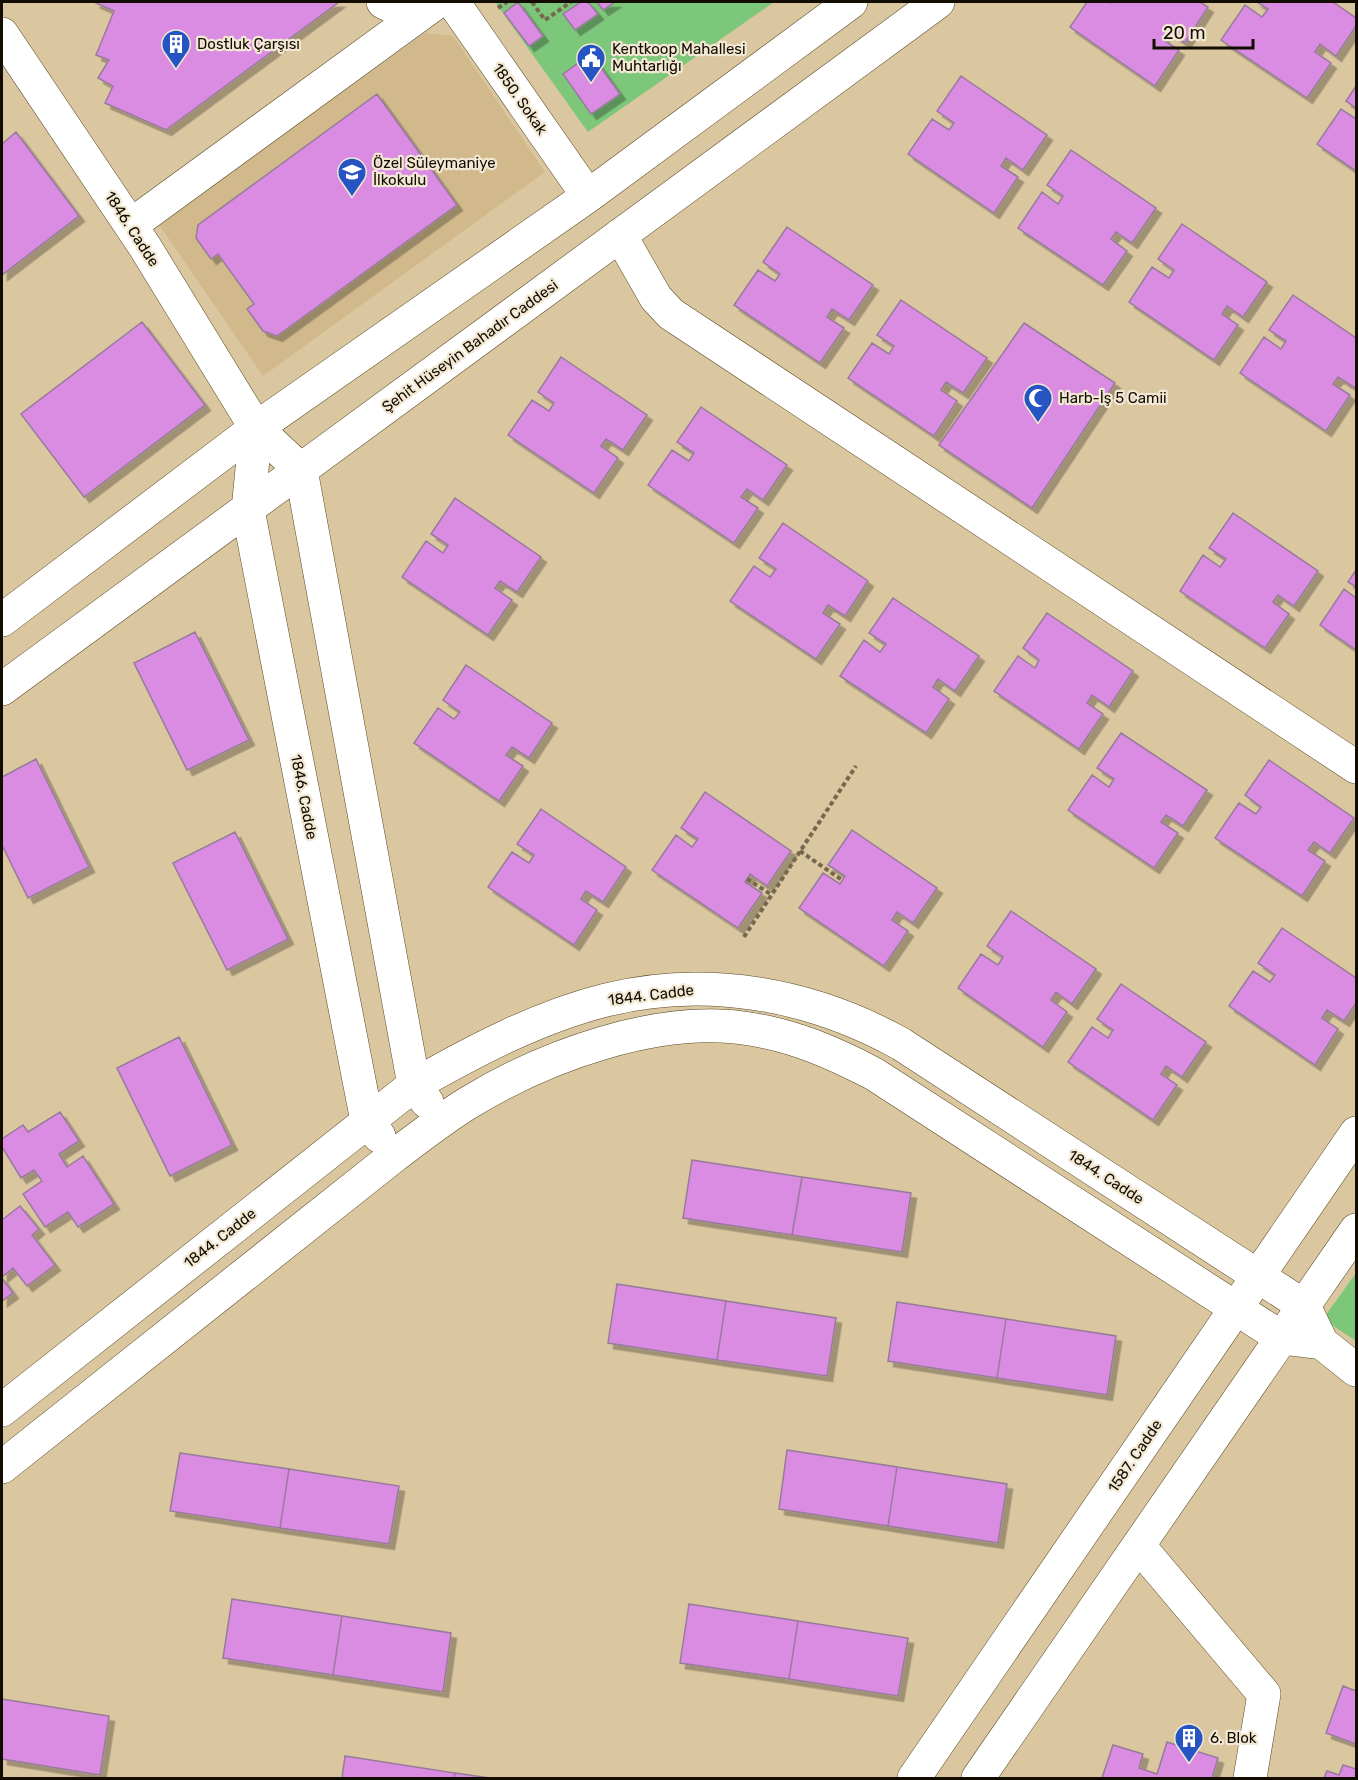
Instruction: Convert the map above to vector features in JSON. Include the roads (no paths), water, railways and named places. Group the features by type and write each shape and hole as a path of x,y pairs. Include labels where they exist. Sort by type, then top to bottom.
{"street":[{"path":"383,2 426,9"},
{"name":"1850. Sokak","path":"453,2 588,196"},
{"path":"2,620 256,428 588,196 851,2"},
{"name":"Şehit Hüseyin Bahadır Caddesi","path":"2,689 938,2"},
{"path":"130,225 426,9"},
{"name":"1846. Cadde","path":"2,34 130,225 256,428 301,470"},
{"path":"620,235 656,298 671,314 1356,767"},
{"name":"1846. Cadde","path":"256,428 248,510 368,1121 394,1156"},
{"path":"301,470 414,1085 440,1121"},
{"name":"1844. Cadde","path":"2,1410 414,1085 468,1055 561,1014 605,1000 639,993 692,988 755,992 796,1001 869,1027 901,1044 1304,1306"},
{"path":"2,1467 394,1156 469,1102 514,1078 586,1049 633,1035 692,1026 750,1029 798,1040 836,1054 874,1074 1282,1338 1322,1343"},
{"name":"1587. Cadde","path":"914,1779 1356,1133"},
{"path":"978,1779 1356,1230"},
{"path":"1304,1306 1322,1343 1356,1370"},
{"path":"1139,1546 1263,1694 1250,1779"}],"place":[{"name":"Dostluk Çarşısı","path":"176,70"},
{"name":"Kentkoop Mahallesi Muhtarlığı","path":"591,84"},
{"name":"Özel Süleymaniye İlkokulu","path":"352,198"},
{"name":"Harb-İş 5 Camii","path":"1038,424"},
{"name":"6. Blok","path":"1189,1764"}]}
